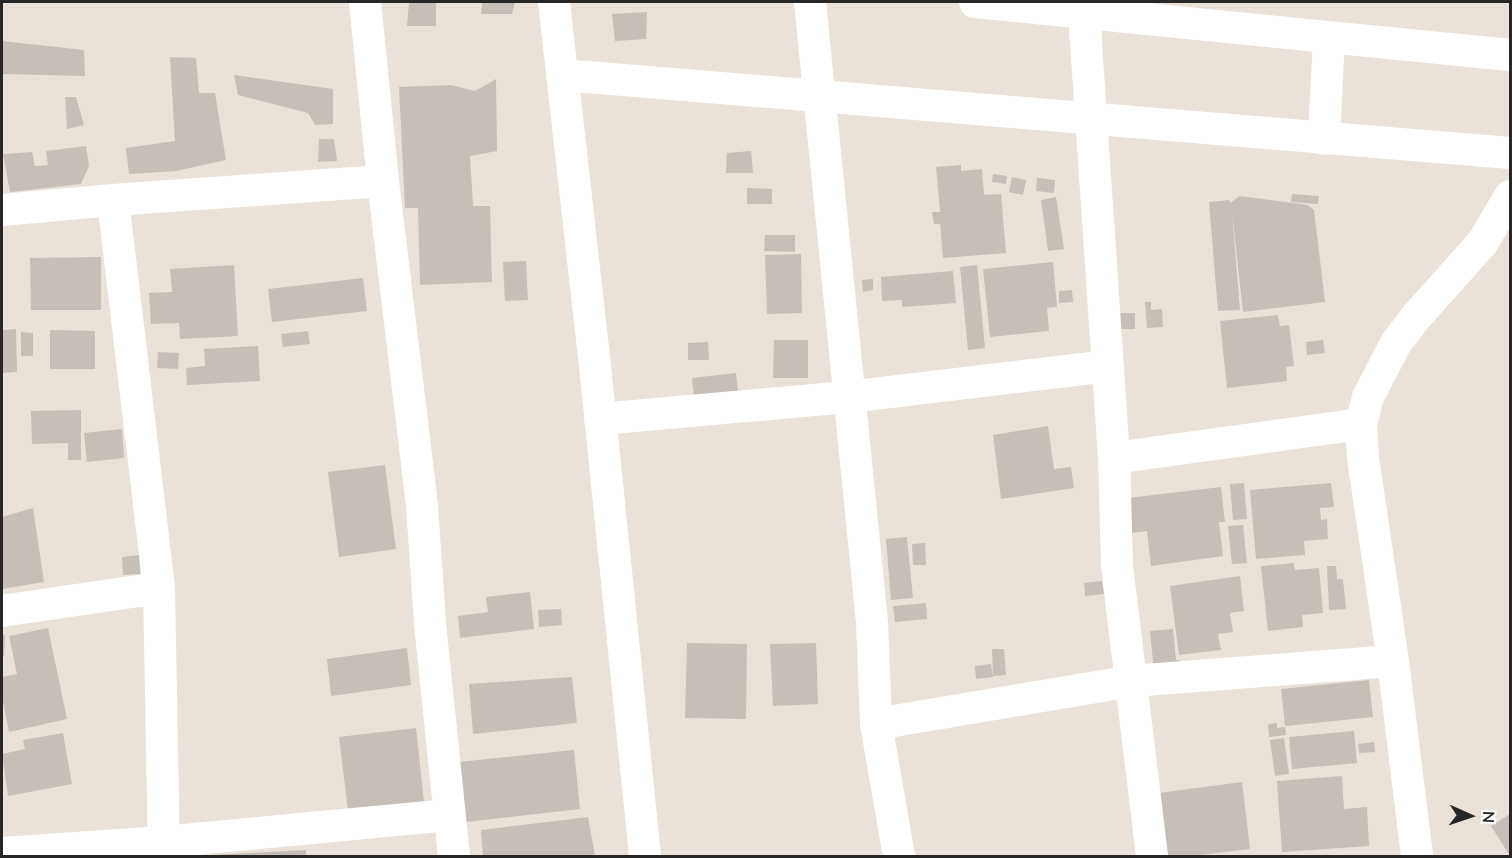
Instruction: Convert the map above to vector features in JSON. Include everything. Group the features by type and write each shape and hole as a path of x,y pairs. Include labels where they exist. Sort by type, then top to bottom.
{"street":[{"path":"365,2 383,181 422,505 453,856"},
{"path":"554,2 645,856"},
{"path":"810,2 872,622 876,724 899,856"},
{"path":"975,2 1510,55"},
{"path":"1084,13 1114,458 1117,566 1152,856"},
{"path":"1324,139 1329,38"},
{"path":"563,75 818,94 1091,120 1510,153"},
{"path":"2,210 383,181"},
{"path":"1417,856 1393,661 1363,458 1361,424 1368,397 1396,342 1416,316 1483,242 1510,196"},
{"path":"113,200 159,588 163,688 164,849"},
{"path":"600,419 848,396 1108,366"},
{"path":"1114,458 1361,424"},
{"path":"2,611 159,588"},
{"path":"876,724 1132,681 1393,661"},
{"path":"3,851 164,849 449,815"}],"building":[{"path":"409,2 436,2 436,26 407,26"},
{"path":"482,2 515,2 512,14 481,14"},
{"path":"647,12 646,39 615,41 612,14"},
{"path":"2,41 84,50 85,76 2,74"},
{"path":"170,57 196,58 199,93 215,93 226,160 176,171 129,174 126,148 175,141"},
{"path":"234,75 333,89 333,124 315,125 308,113 238,95"},
{"path":"496,79 497,151 470,156 473,206 490,206 492,282 420,285 418,208 405,208 399,87 451,85 475,91"},
{"path":"65,97 76,97 84,125 67,129"},
{"path":"319,139 334,139 337,161 318,162"},
{"path":"86,146 89,166 81,184 10,192 3,154 32,152 35,166 48,165 46,151"},
{"path":"751,151 753,173 726,173 727,153"},
{"path":"961,165 961,171 982,169 984,195 1001,194 1006,253 943,258 940,224 934,224 932,212 940,212 936,167"},
{"path":"993,174 1007,176 1006,184 992,182"},
{"path":"1012,177 1026,180 1023,195 1009,192"},
{"path":"1037,178 1055,180 1054,193 1036,191"},
{"path":"747,188 772,189 772,204 747,204"},
{"path":"1292,194 1319,196 1318,204 1291,202"},
{"path":"1240,196 1308,205 1314,210 1325,302 1243,312 1232,213 1240,310 1218,311 1209,202 1230,200 1230,203"},
{"path":"1056,197 1064,249 1048,251 1041,200"},
{"path":"765,235 795,235 795,252 764,251"},
{"path":"801,254 802,313 767,314 765,255"},
{"path":"101,257 101,310 31,310 30,258"},
{"path":"526,261 528,300 505,301 503,262"},
{"path":"1053,262 1057,307 1047,308 1049,331 990,337 983,269"},
{"path":"234,265 238,336 180,339 179,323 151,324 149,293 172,292 170,269"},
{"path":"977,265 985,348 968,350 960,267"},
{"path":"953,271 956,303 902,307 902,300 882,301 881,277"},
{"path":"363,278 367,311 272,322 268,289"},
{"path":"873,279 873,290 863,292 862,280"},
{"path":"1072,290 1073,302 1059,303 1059,291"},
{"path":"1145,302 1151,302 1151,310 1162,309 1163,327 1147,328"},
{"path":"1118,313 1135,313 1135,329 1118,329"},
{"path":"1278,315 1280,326 1289,325 1294,366 1286,367 1287,381 1227,388 1220,321"},
{"path":"16,329 17,372 2,373 2,330"},
{"path":"50,330 95,331 95,369 50,369"},
{"path":"308,331 310,344 283,347 281,334"},
{"path":"21,332 33,333 33,356 21,356"},
{"path":"774,340 808,340 808,378 773,378"},
{"path":"1323,340 1325,353 1307,355 1306,342"},
{"path":"708,342 709,360 688,360 688,343"},
{"path":"258,346 260,381 187,385 186,368 205,366 204,349"},
{"path":"158,352 179,353 178,369 157,368"},
{"path":"736,373 738,392 694,397 692,378"},
{"path":"81,410 81,460 68,460 68,443 32,444 31,411"},
{"path":"1048,426 1054,469 1071,467 1074,488 1001,499 993,435"},
{"path":"122,429 124,458 87,462 84,433"},
{"path":"385,465 396,549 339,557 328,472"},
{"path":"1244,483 1247,519 1233,520 1230,484"},
{"path":"1331,483 1334,507 1320,508 1321,520 1327,519 1328,539 1304,541 1305,555 1256,559 1250,490"},
{"path":"1221,487 1225,522 1219,522 1223,556 1151,566 1147,531 1132,533 1128,498"},
{"path":"33,508 44,582 2,589 2,517"},
{"path":"1243,525 1247,563 1232,564 1228,526"},
{"path":"907,537 913,598 891,600 886,539"},
{"path":"925,543 926,565 913,565 912,544"},
{"path":"139,555 140,574 123,575 122,557"},
{"path":"1294,563 1295,570 1319,568 1323,613 1302,615 1303,627 1268,631 1261,566"},
{"path":"1327,566 1336,566 1337,579 1343,579 1346,609 1329,610"},
{"path":"1240,576 1244,611 1230,613 1233,632 1218,634 1221,650 1179,655 1170,586"},
{"path":"1102,581 1104,594 1085,596 1084,583"},
{"path":"530,592 534,629 460,638 458,616 488,612 486,597"},
{"path":"926,603 927,619 895,622 893,606"},
{"path":"561,609 562,625 539,627 538,610"},
{"path":"48,628 67,719 9,732 2,697 2,677 17,674 9,636"},
{"path":"1173,629 1176,660 1180,660 1182,669 1154,672 1150,631"},
{"path":"2,635 5,635 4,656 2,656"},
{"path":"687,643 747,644 746,719 685,718"},
{"path":"816,643 818,704 773,706 770,644"},
{"path":"407,648 411,685 331,696 327,659"},
{"path":"992,649 1004,649 1006,675 993,676"},
{"path":"991,664 993,677 976,679 975,666"},
{"path":"572,677 577,723 473,734 469,684"},
{"path":"1369,680 1373,717 1285,726 1281,689"},
{"path":"1277,723 1277,728 1285,727 1286,735 1269,737 1268,724"},
{"path":"416,728 424,802 348,811 339,737"},
{"path":"1354,731 1357,763 1292,769 1289,737"},
{"path":"63,733 72,784 8,796 2,754 25,749 23,740"},
{"path":"1284,738 1289,774 1275,776 1270,740"},
{"path":"1374,742 1375,752 1359,753 1358,744"},
{"path":"574,750 580,809 466,822 459,762"},
{"path":"1342,776 1344,809 1367,807 1369,846 1282,852 1277,781"},
{"path":"1242,782 1250,849 1191,856 1159,856 1151,794"},
{"path":"1510,814 1510,856 1491,826"},
{"path":"588,817 595,856 483,856 481,830"},
{"path":"306,850 306,856 213,856 213,855"}]}
